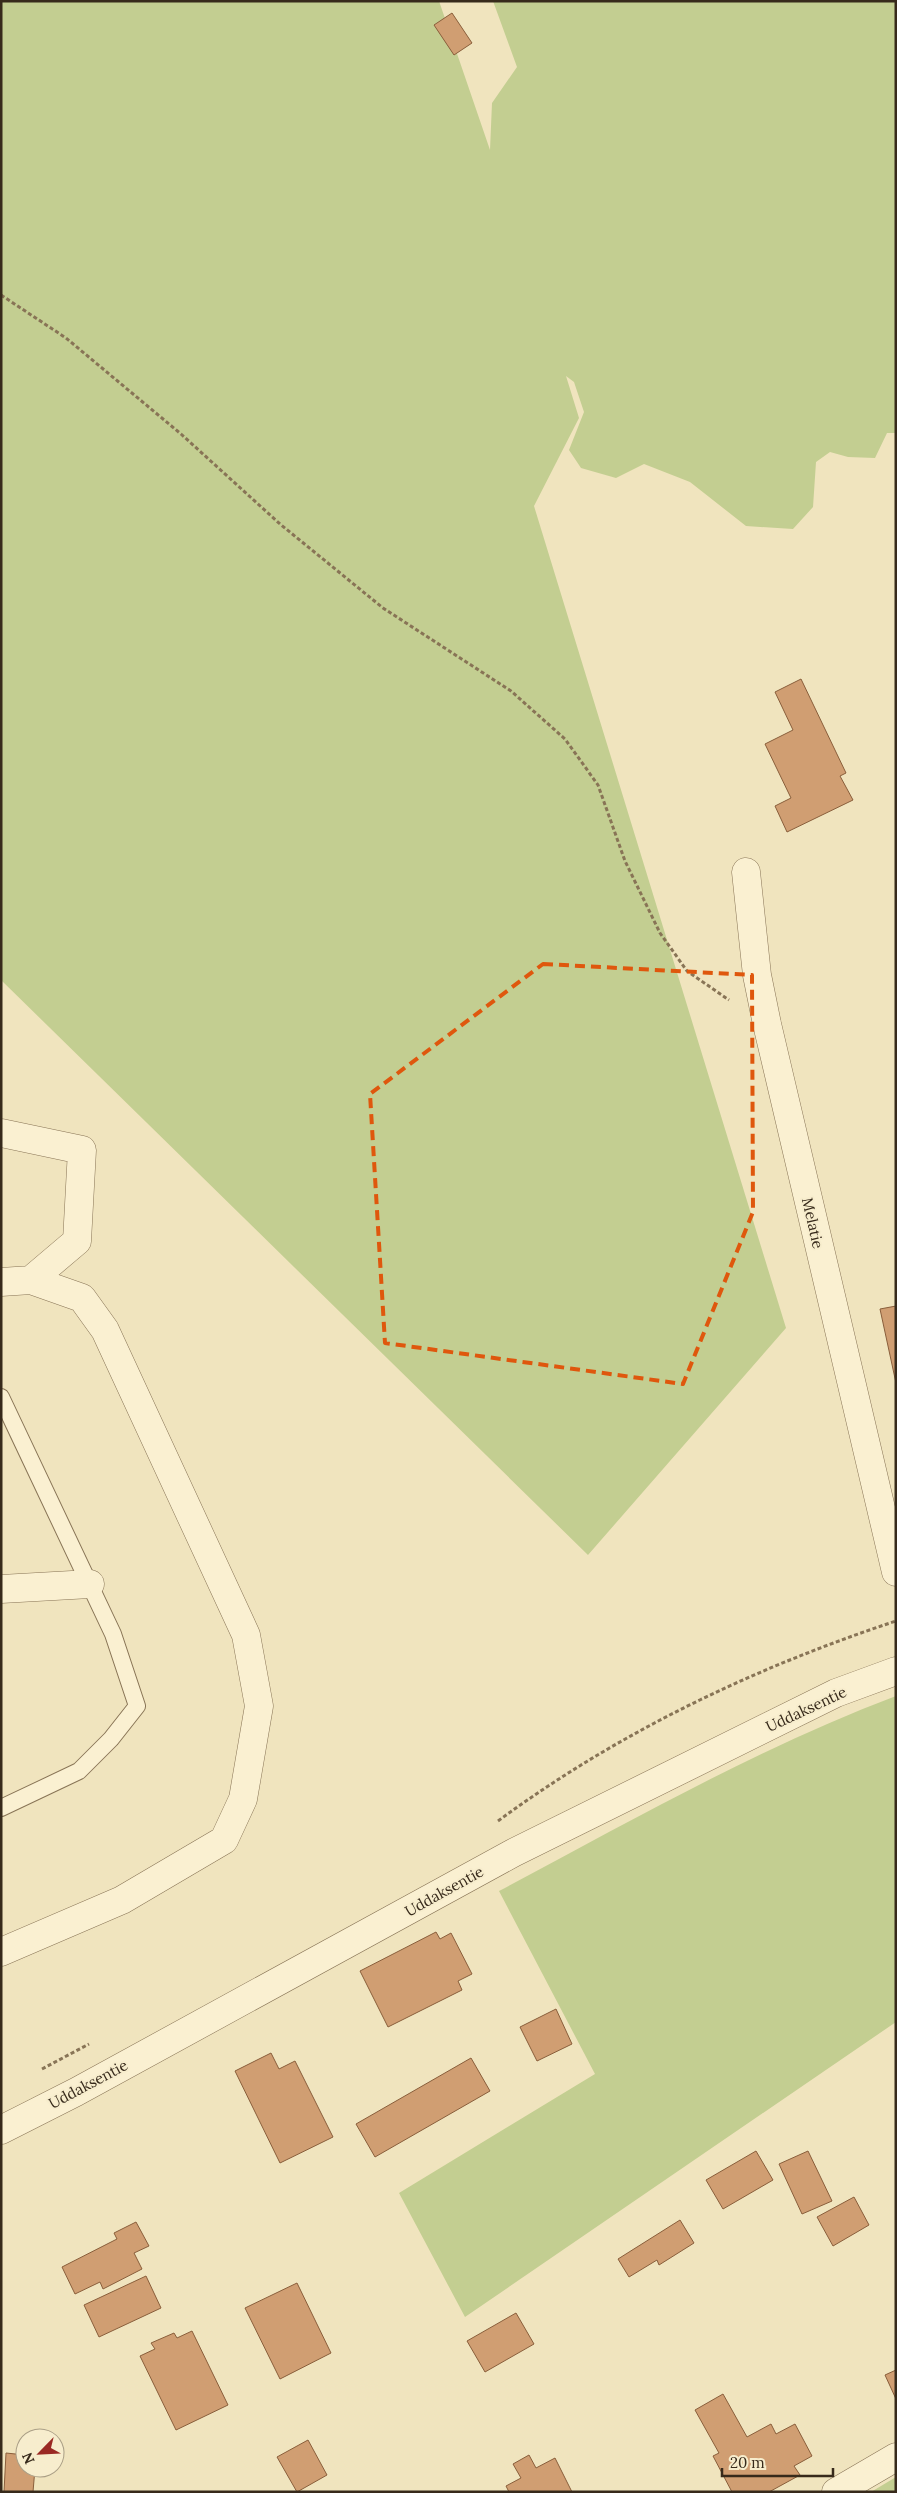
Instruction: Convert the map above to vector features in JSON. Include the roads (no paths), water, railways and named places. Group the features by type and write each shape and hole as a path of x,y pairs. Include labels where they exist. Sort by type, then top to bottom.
{"street":[{"name":"Melatie","path":"746,872 757,976 767,1024 896,1572"},
{"path":"1,1133 82,1150 77,1240 31,1280"},
{"path":"1,1282 31,1280 82,1298 106,1330 246,1635 259,1706 243,1799 224,1840 122,1900 1,1952"},
{"path":"1,1589 90,1584"},
{"name":"Uddaksentie","path":"1,2130 83,2088 513,1853 836,1692 896,1671"},
{"path":"836,2492 896,2457"}],"lane":[{"path":"1,1397 113,1634 137,1706 111,1739 79,1771 1,1808"}]}
